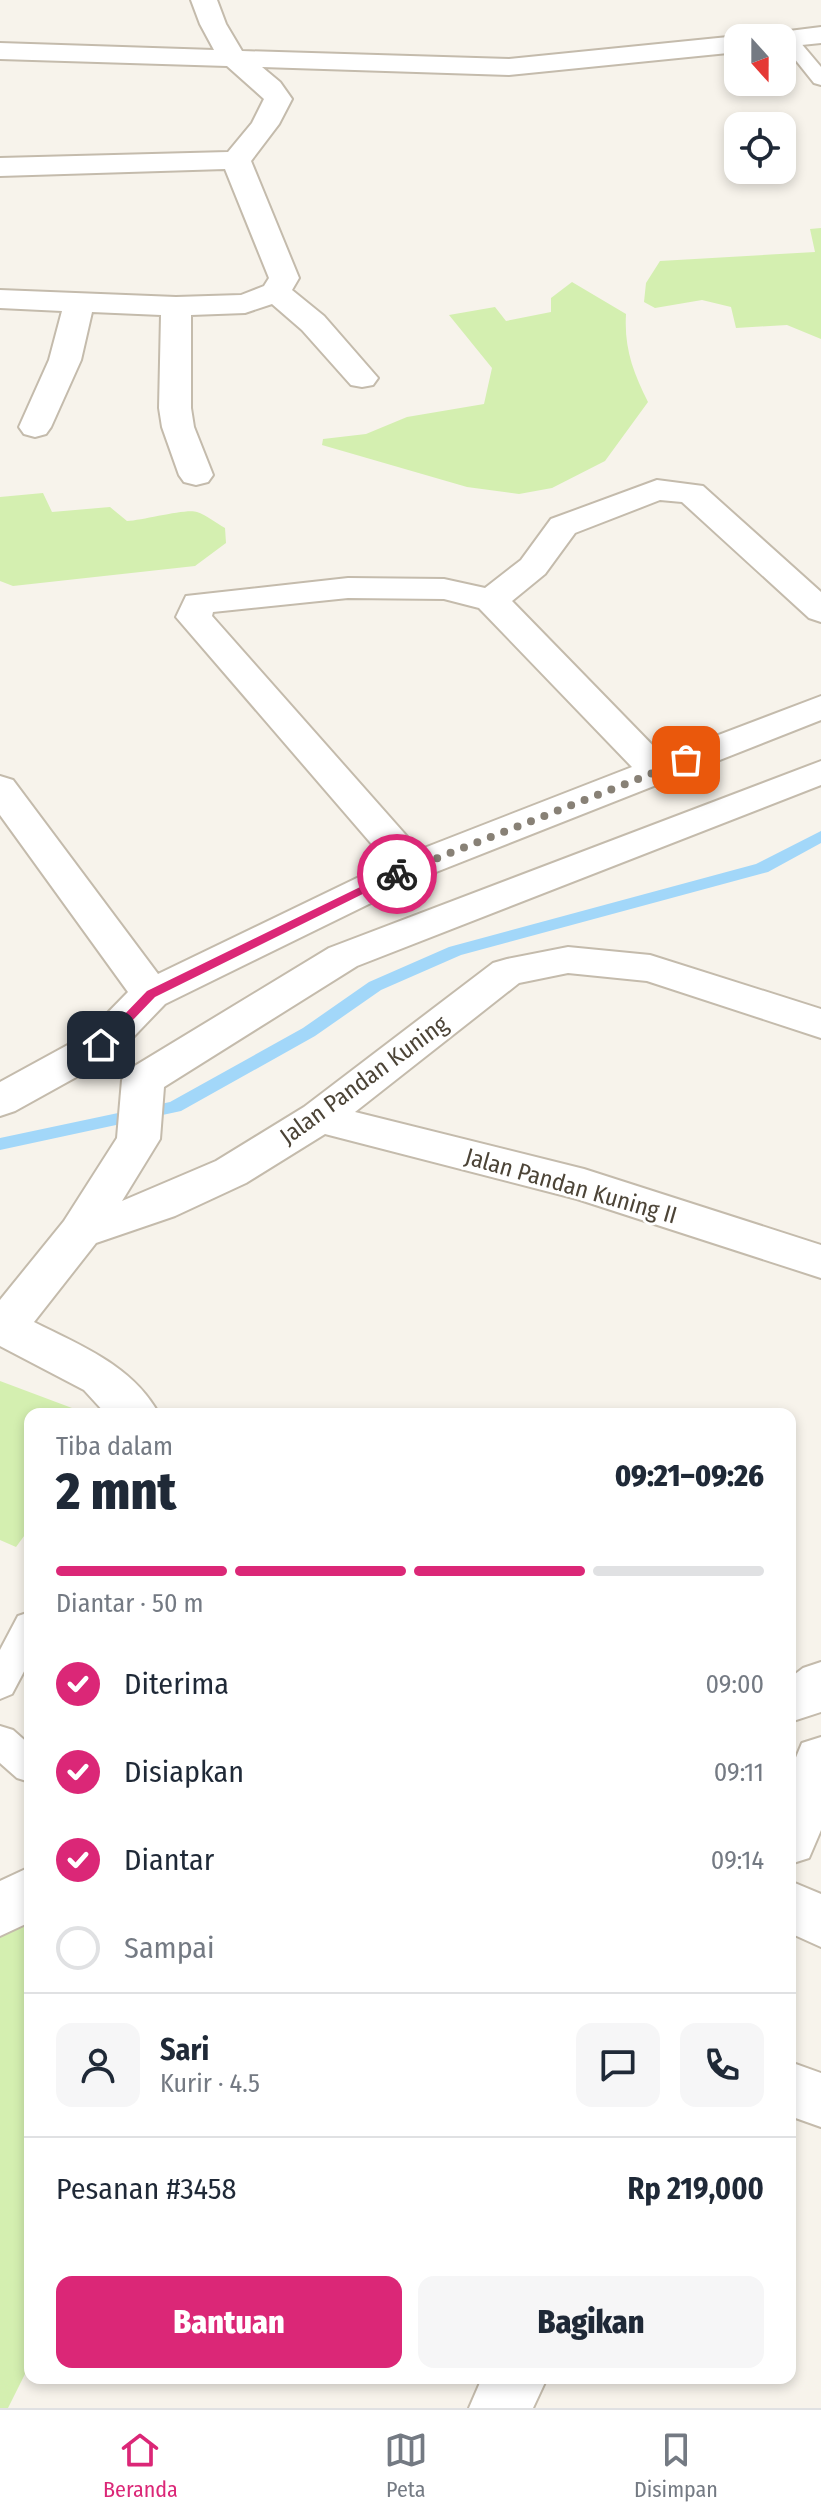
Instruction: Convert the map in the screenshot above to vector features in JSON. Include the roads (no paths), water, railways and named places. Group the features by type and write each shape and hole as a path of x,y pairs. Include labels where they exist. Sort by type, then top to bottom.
{"street":[{"path":"0,167 236,160 256,138 273,113 278,99 273,88 235,59 208,16 204,0"},
{"path":"796,38 821,35"},
{"path":"0,51 509,67 724,45"},
{"path":"0,299 176,306 245,304 276,292 284,278 236,160"},
{"path":"276,292 313,323 362,378"},
{"path":"35,427 65,360 79,302"},
{"path":"176,306 175,408 178,427 196,475"},
{"path":"491,600 533,567 563,526 657,490 691,493 821,611"},
{"path":"412,867 194,617 198,603 348,588 444,589 491,600 657,771"},
{"path":"0,1101 101,1045 151,994 412,867 821,707"},
{"path":"742,738 808,778"},
{"path":"129,1408 100,1377 3,1326 80,1232 138,1139 143,1080 343,957 808,778"},
{"path":"0,788 151,994"},
{"name":"Jalan Pandan Kuning","path":"80,1232 159,1205 231,1172 319,1118 507,972 568,960 650,968 821,1024"},
{"name":"Jalan Pandan Kuning II","path":"319,1118 584,1185 821,1262"},
{"path":"796,1698 809,1695 821,1683"},
{"path":"796,1825 821,1759"},
{"path":"0,1912 24,1895"},
{"path":"796,1908 821,1922"},
{"path":"796,2091 821,2100"},
{"path":"500,2408 513,2384"}],"lane":[{"path":"796,51 821,79"},
{"path":"0,1684 24,1638"},
{"path":"0,1741 24,1762"}],"waterway":[{"path":"0,1144 175,1107 309,1032 375,986 455,951 762,868 821,836"}]}
